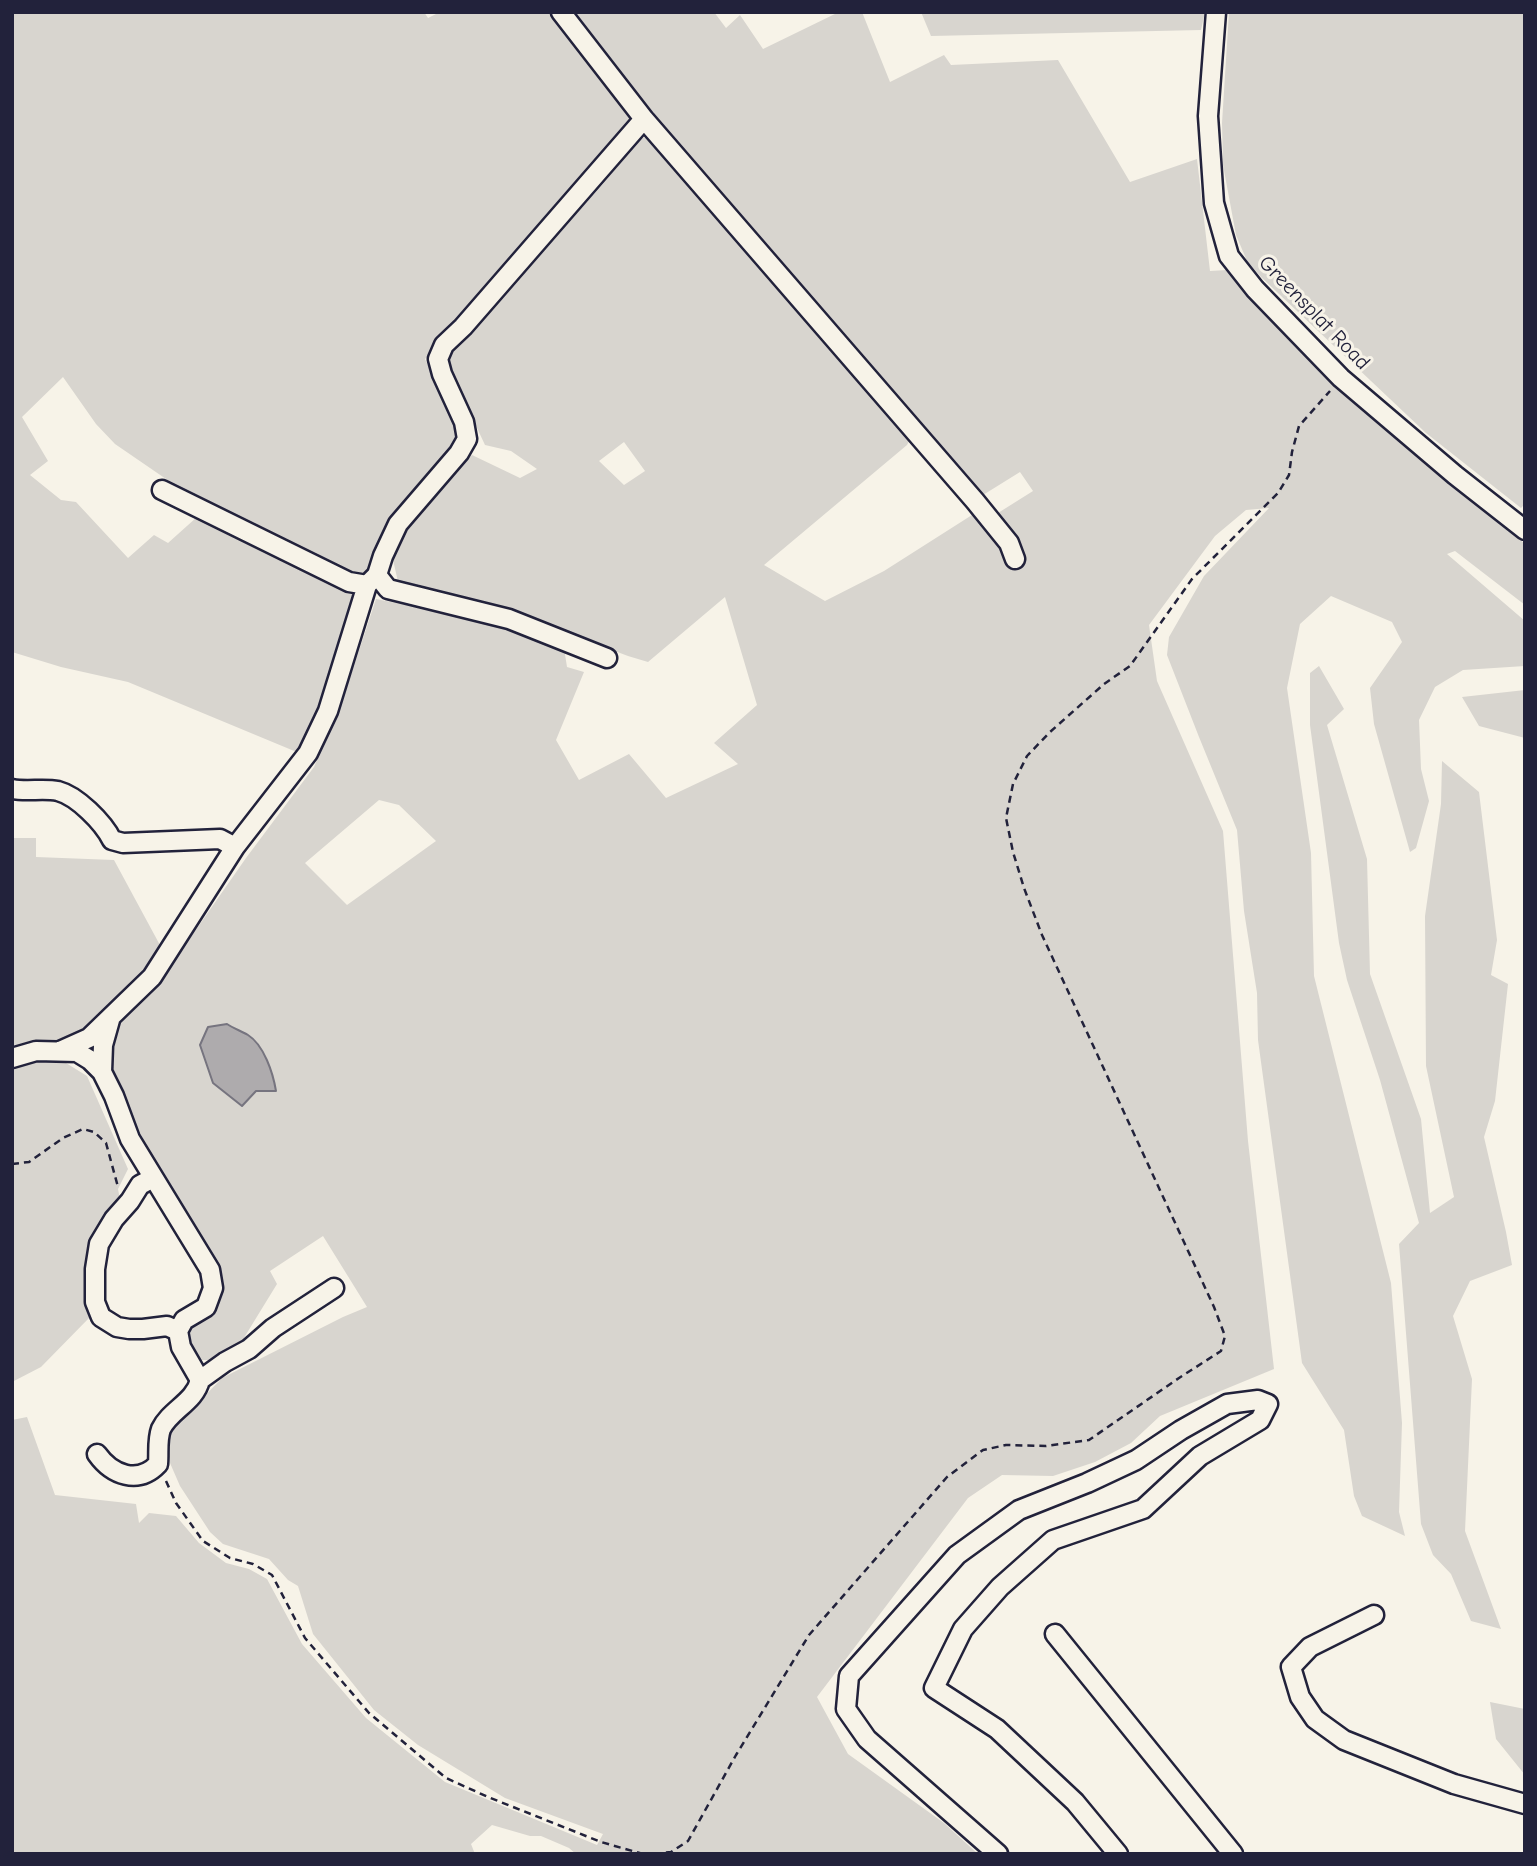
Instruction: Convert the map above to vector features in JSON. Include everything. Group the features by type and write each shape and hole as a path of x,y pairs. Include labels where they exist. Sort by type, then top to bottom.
{"street":[{"path":"561,12 644,120 975,501 1009,543 1015,559"},
{"name":"Greensplat Road","path":"1216,12 1208,116 1213,203 1229,256 1255,289 1341,378 1455,475 1522,523"},
{"path":"60,1051 89,1038 152,977 235,847 308,753 328,710 372,580 398,524 459,453 467,439 464,422 438,359 444,345 463,327 644,120"},
{"path":"162,490 349,582 372,580 388,589 509,619 607,658"},
{"path":"12,789 58,791 73,797 106,828 112,839 123,843 220,839 235,847"},
{"path":"102,1072 103,1045 112,1016"},
{"path":"12,1058 36,1051 77,1052 102,1072 130,1139 210,1270 214,1288 206,1307 184,1320 178,1331 181,1347 200,1380 198,1390 162,1426 158,1440 158,1464 150,1471 137,1476 122,1474 105,1466 97,1454"},
{"path":"153,1178 140,1185 99,1244 95,1269 95,1302 101,1317 117,1326 129,1329 167,1326 178,1331"},
{"path":"200,1380 249,1349 273,1328 334,1288"},
{"path":"998,1854 866,1739 846,1709 849,1676 957,1555 1019,1510 1136,1460 1227,1404 1258,1400 1268,1404 1261,1420 1200,1456 1143,1509 1053,1540 1000,1587 963,1629 934,1688 997,1729 1075,1802 1118,1854"},
{"path":"1374,1615 1310,1647 1291,1667 1300,1697 1315,1719 1344,1740 1454,1784 1525,1804"},
{"path":"1055,1634 1233,1854"}],"path":[{"path":"654,1854 671,1852 688,1840 809,1635 947,1477 983,1450 1006,1445 1046,1446 1088,1440 1221,1352 1225,1336 1214,1307 1042,935 1016,864 1006,818 1013,783 1027,756 1104,684 1130,666 1192,579 1278,493 1289,475 1299,426 1341,378"},
{"path":"12,1164 29,1162 63,1138 83,1129 94,1132 106,1143 122,1199 130,1201"},
{"path":"158,1464 177,1503 203,1541 230,1558 253,1564 271,1576 305,1638 369,1713 446,1778 601,1842 643,1854"}],"shaded area":[{"path":"12,12 424,12 428,18 440,12 552,12 635,119 425,359 460,437 373,568 361,575 352,575 185,492 115,444 96,424 63,377 22,417 48,461 30,475 61,500 76,502 128,558 154,535 168,543 197,517 350,587 360,588 321,710 299,753 128,682 61,667 12,652"},
{"path":"573,12 714,12 726,28 740,15 763,49 839,12 862,12 890,82 944,55 951,65 1058,60 1130,182 1197,159 1210,271 1227,270 1350,400 1525,544 1525,605 1455,551 1447,554 1525,621 1525,666 1463,670 1435,687 1419,720 1421,769 1429,801 1416,848 1410,852 1374,724 1370,688 1402,642 1392,622 1331,596 1300,624 1287,688 1311,853 1314,976 1391,1283 1402,1423 1399,1512 1405,1536 1362,1516 1354,1496 1344,1430 1302,1363 1258,1040 1257,993 1244,911 1237,830 1167,655 1169,637 1204,576 1269,508 1246,510 1215,536 1149,625 1157,681 1223,831 1248,1141 1274,1369 1160,1416 1131,1443 1095,1462 1053,1476 1002,1475 968,1498 817,1697 848,1754 944,1823 978,1854 576,1854 569,1848 541,1836 530,1836 492,1825 471,1844 475,1854 12,1854 12,1420 27,1417 55,1495 136,1504 139,1523 149,1513 176,1516 199,1543 226,1563 249,1569 267,1579 302,1644 366,1718 445,1782 597,1845 603,1834 505,1798 418,1745 374,1710 313,1634 298,1586 288,1580 269,1559 223,1544 210,1532 180,1486 170,1463 166,1442 172,1430 222,1378 367,1307 323,1236 270,1271 277,1284 242,1341 213,1360 199,1360 192,1351 185,1338 187,1329 215,1310 218,1289 214,1266 121,1097 94,1053 12,1052 12,838 36,838 36,857 114,860 161,947 137,977 156,987 246,858 314,767 343,699 376,599 502,624 564,648 567,667 584,672 556,740 579,780 629,754 666,798 738,764 714,743 757,705 725,597 648,662 501,608 399,586 393,560 408,528 459,465 472,455 520,478 537,469 511,451 485,445 447,360 640,139 650,136 910,439 907,445 764,565 825,601 884,571 972,515 998,513 1033,491 1020,472 983,495 737,217 658,122","holes":["624,442 645,471 624,485 599,461","379,800 399,805 436,841 347,905 305,863"]},
{"path":"921,12 1205,12 1201,30 931,36"},
{"path":"1229,12 1525,12 1525,504 1521,508 1426,433 1247,261 1236,235 1223,165 1222,123"},
{"path":"1319,666 1344,709 1327,725 1367,859 1370,974 1421,1119 1430,1213 1454,1197 1426,1066 1425,916 1441,804 1442,761 1479,792 1497,940 1491,975 1508,984 1495,1101 1484,1137 1512,1265 1470,1281 1453,1316 1472,1379 1465,1531 1501,1629 1471,1621 1451,1574 1433,1555 1421,1524 1399,1244 1419,1223 1380,1080 1347,980 1339,943 1310,725 1310,673"},
{"path":"1525,690 1525,738 1479,726 1462,697"},
{"path":"227,1024 248,1035 259,1045 270,1068 276,1091 256,1091 242,1106 213,1083 200,1045 208,1027"},
{"path":"48,1058 66,1063 87,1076 128,1169 118,1189 121,1205 87,1277 90,1317 41,1367 12,1382 12,1064"},
{"path":"1490,1702 1525,1709 1525,1775 1496,1739"}]}
